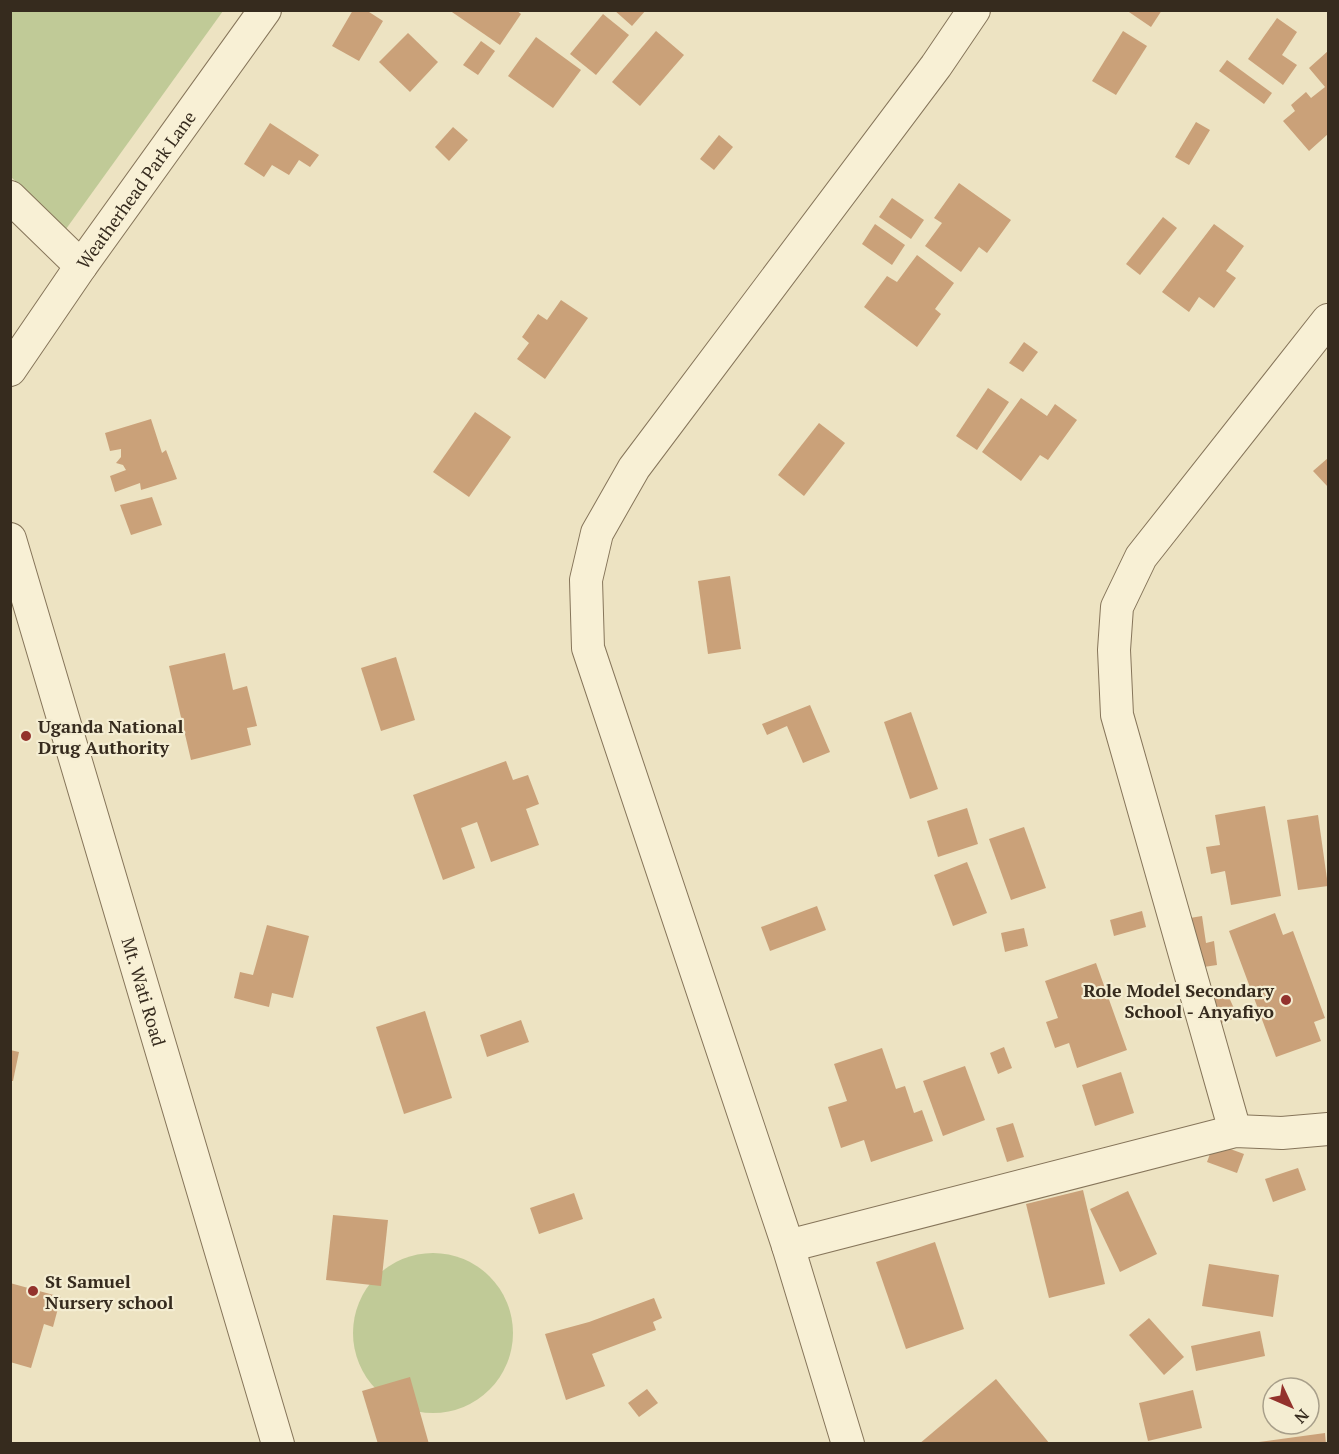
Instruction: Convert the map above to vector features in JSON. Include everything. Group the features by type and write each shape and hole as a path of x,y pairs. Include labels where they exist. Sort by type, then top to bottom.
{"street":[{"name":"Weatherhead Park Lane","path":"10,370 81,266 265,10"},
{"path":"848,1443 788,1246 588,648 586,580 597,534 634,468 936,66 974,10"},
{"path":"10,197 81,266"},
{"path":"1235,1131 1118,714 1114,650 1117,607 1141,557 1329,320"},
{"name":"Mt. Wati Road","path":"10,539 279,1443"},
{"path":"788,1246 1235,1131 1282,1133 1329,1129"}],"green space":[{"path":"10,11 223,11 66,229 11,177"},
{"path":"433,1253 464,1259 489,1277 507,1302 513,1333 507,1364 489,1389 464,1407 433,1413 402,1407 377,1389 359,1364 353,1333 359,1302 377,1277 402,1259"}],"building":[{"path":"353,10 366,10 383,21 359,61 332,46"},
{"path":"449,10 516,10 521,14 500,45"},
{"path":"614,10 646,10 632,26"},
{"path":"1126,10 1162,10 1151,27"},
{"path":"603,14 629,35 596,75 570,54"},
{"path":"1277,18 1297,32 1282,55 1297,65 1283,85 1248,59"},
{"path":"656,31 684,55 640,106 612,82"},
{"path":"1123,31 1147,46 1116,95 1092,81"},
{"path":"408,33 438,62 410,92 379,62"},
{"path":"536,37 581,70 553,108 508,76"},
{"path":"481,41 495,51 478,75 463,65"},
{"path":"1328,51 1328,134 1309,151 1283,121 1295,111 1291,105 1306,92 1311,98 1325,87 1309,68"},
{"path":"1227,60 1272,93 1264,104 1219,71"},
{"path":"1196,122 1210,130 1189,165 1175,157"},
{"path":"270,123 319,155 310,167 299,160 289,175 272,165 264,177 244,164"},
{"path":"453,127 468,140 449,161 435,147"},
{"path":"719,135 733,147 714,170 700,159"},
{"path":"959,183 1011,220 987,253 979,247 961,272 925,246 942,223 934,218"},
{"path":"892,198 924,220 911,239 879,217"},
{"path":"1163,217 1177,228 1140,275 1126,264"},
{"path":"875,224 905,245 892,265 862,244"},
{"path":"1214,224 1244,246 1226,271 1236,278 1214,308 1199,297 1189,312 1162,292"},
{"path":"917,255 954,283 935,309 941,314 917,347 864,307 887,276 897,282"},
{"path":"561,300 588,318 545,379 517,359 529,343 522,337 538,314 547,320"},
{"path":"1024,342 1038,352 1023,372 1009,363"},
{"path":"988,388 1009,402 977,450 956,436"},
{"path":"1021,398 1047,416 1055,404 1077,420 1048,460 1040,455 1021,481 982,452"},
{"path":"475,412 511,437 469,497 433,472"},
{"path":"151,419 162,453 166,450 177,479 141,490 140,483 115,492 110,476 126,470 123,465 116,463 121,457 121,449 110,451 105,433"},
{"path":"819,423 845,443 804,496 778,475"},
{"path":"1328,458 1328,487 1313,471"},
{"path":"152,497 162,525 131,535 120,505"},
{"path":"730,576 741,649 708,654 698,581"},
{"path":"225,653 233,690 247,686 257,726 247,728 251,745 191,760 169,666"},
{"path":"396,657 415,720 381,731 361,668"},
{"path":"810,705 830,752 803,763 787,726 767,735 762,724"},
{"path":"911,712 938,789 910,799 884,722"},
{"path":"506,761 513,780 528,775 539,804 526,809 539,845 491,862 477,822 461,828 475,868 443,880 413,795"},
{"path":"1265,806 1281,896 1231,905 1225,871 1211,874 1206,847 1220,845 1215,815"},
{"path":"967,808 978,844 938,857 927,821"},
{"path":"1318,815 1328,886 1298,890 1287,820"},
{"path":"1024,827 1046,888 1011,900 989,839"},
{"path":"967,862 987,913 953,926 934,875"},
{"path":"817,906 826,930 770,951 761,927"},
{"path":"1142,911 1146,927 1114,936 1110,920"},
{"path":"1275,913 1283,935 1293,931 1325,1018 1314,1022 1321,1041 1276,1057 1229,931"},
{"path":"1202,916 1206,943 1214,941 1217,965 1197,968 1190,918"},
{"path":"267,925 309,936 293,998 272,993 269,1007 234,998 240,972 253,975"},
{"path":"1024,928 1028,946 1005,952 1001,933"},
{"path":"1096,963 1127,1050 1077,1068 1069,1043 1055,1048 1046,1022 1058,1018 1045,981"},
{"path":"1226,991 1238,1017 1218,1024 1208,999"},
{"path":"425,1011 452,1098 404,1114 376,1027"},
{"path":"521,1020 529,1042 487,1057 480,1035"},
{"path":"1004,1047 1012,1068 998,1074 990,1053"},
{"path":"882,1048 896,1089 905,1086 914,1113 922,1110 933,1141 871,1162 864,1140 841,1148 828,1107 847,1101 834,1064"},
{"path":"10,1050 19,1052 13,1081 10,1081"},
{"path":"965,1066 985,1120 943,1136 923,1081"},
{"path":"1121,1072 1134,1113 1095,1126 1082,1085"},
{"path":"1013,1123 1024,1157 1007,1162 996,1128"},
{"path":"1214,1143 1244,1154 1237,1173 1207,1162"},
{"path":"1298,1168 1306,1190 1273,1202 1265,1179"},
{"path":"1083,1190 1105,1284 1049,1298 1026,1204"},
{"path":"1128,1191 1157,1254 1120,1272 1090,1209"},
{"path":"574,1193 583,1219 539,1234 530,1208"},
{"path":"333,1215 388,1220 381,1286 326,1280"},
{"path":"935,1242 964,1329 906,1349 876,1262"},
{"path":"1209,1264 1279,1275 1273,1317 1202,1306"},
{"path":"10,1283 61,1297 53,1327 44,1324 31,1368 10,1362"},
{"path":"654,1298 662,1318 653,1322 656,1330 592,1354 605,1386 566,1400 545,1334 589,1322"},
{"path":"1149,1318 1184,1357 1164,1375 1129,1335"},
{"path":"1260,1331 1265,1356 1196,1371 1191,1346"},
{"path":"410,1377 429,1444 378,1444 362,1391"},
{"path":"996,1379 1050,1444 919,1444"},
{"path":"647,1389 658,1403 639,1417 628,1403"},
{"path":"1193,1390 1202,1428 1148,1441 1139,1403"},
{"path":"1325,1433 1326,1444 1259,1444 1259,1442 1303,1436 1321,1436 1321,1434"}],"place":[{"name":"Uganda National Drug Authority","path":"26,736"},
{"name":"Role Model Secondary School - Anyafiyo","path":"1286,1000"},
{"name":"St Samuel Nursery school","path":"33,1291"}]}
